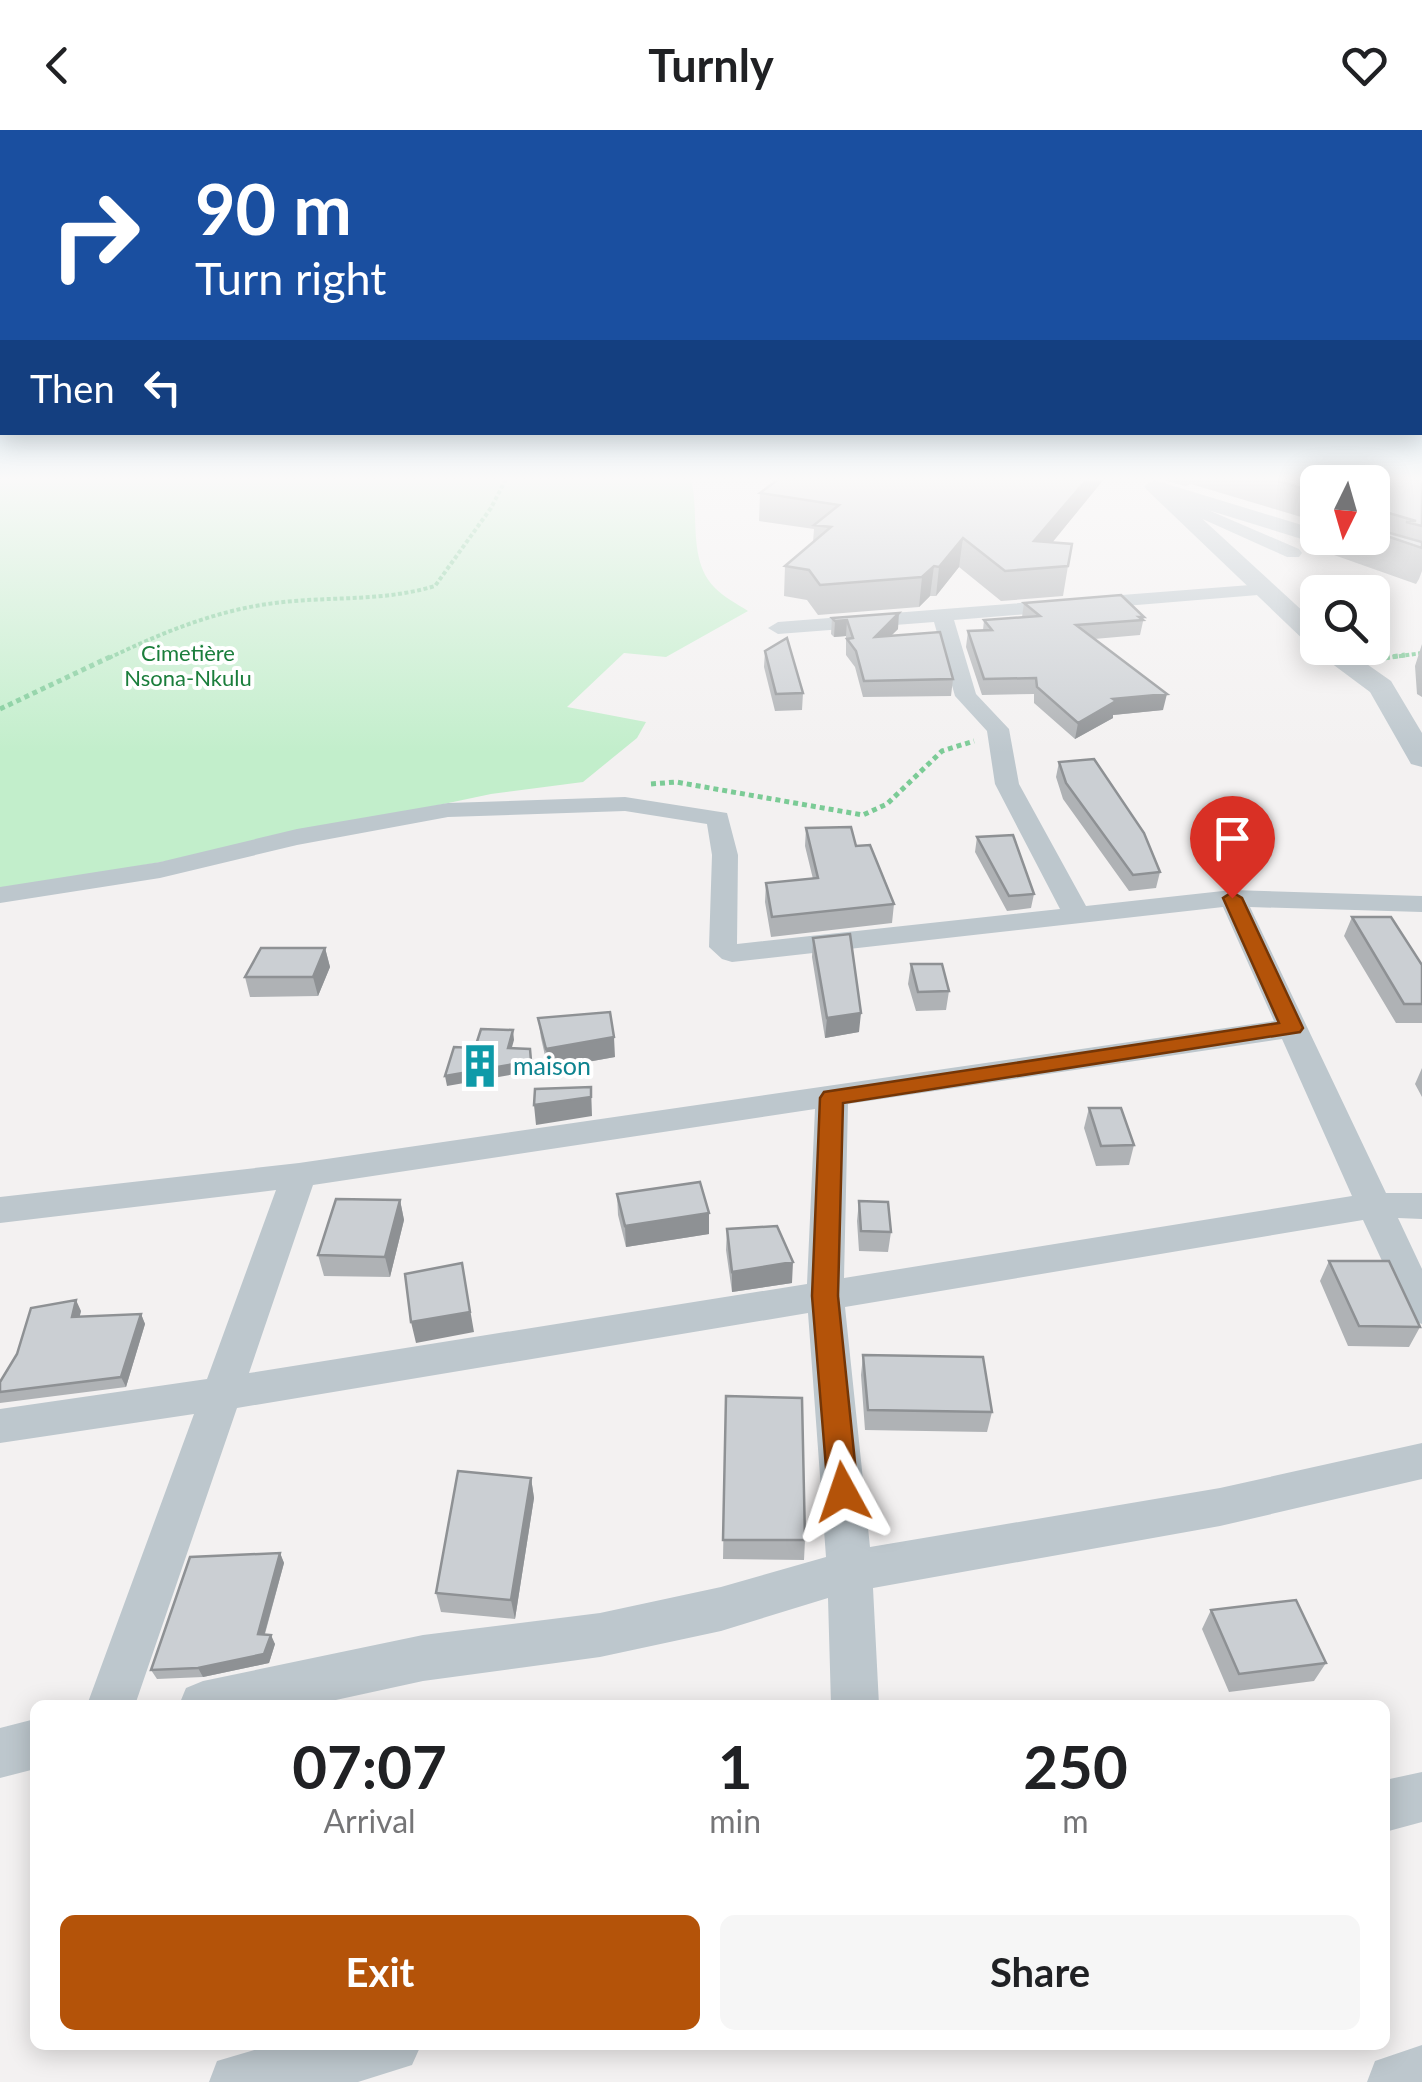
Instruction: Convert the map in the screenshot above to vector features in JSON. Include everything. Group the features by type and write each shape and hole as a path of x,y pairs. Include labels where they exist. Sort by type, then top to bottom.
{"street":[{"path":"1241,570 1300,623"},
{"path":"778,628 1263,590"},
{"path":"943,615 966,696 998,729 1008,784 1078,914"},
{"path":"1352,665 1382,687 1422,758"},
{"path":"0,894 160,870 297,837 448,810 624,804 694,813 721,821 725,855 723,947 732,954 1232,898 1422,904"},
{"path":"1232,898 1422,1309"},
{"path":"0,1210 299,1175 1292,1028"},
{"path":"832,1098 825,1296 850,1571 855,1700"},
{"path":"113,1700 299,1175"},
{"path":"0,1426 221,1394 1374,1206 1422,1206"},
{"path":"226,1700 423,1658 635,1628 721,1609 850,1571 1220,1507 1422,1461"},
{"path":"0,1753 30,1745"},
{"path":"1390,1805 1422,1797"},
{"path":"238,2082 371,2050"},
{"path":"1396,2082 1422,2074"}],"path":[{"path":"0,709 140,641 210,616 259,605 398,594 435,586 447,570"},
{"path":"644,785 676,782 863,815 887,804 942,751 984,738 998,729"}],"green space":[{"name":"Cimetière Nsona-Nkulu","path":"0,570 703,570 715,588 748,611 666,657 624,653 567,707 646,722 637,738 583,782 491,794 211,853 0,891"}],"building":[{"path":"809,570 930,570 922,577 820,585"},
{"path":"1121,595 1143,620 1076,625 1167,694 1113,699 1116,701 1078,723 1037,687 1036,678 984,679 968,631 992,630 984,620 1040,616 1024,603"},
{"path":"899,613 875,637 940,632 953,679 864,681 856,651 847,639 853,638 847,620 832,618"},
{"path":"787,638 803,693 776,694 765,651"},
{"path":"1094,759 1144,833 1160,872 1133,875 1066,783 1059,762"},
{"path":"851,827 856,846 870,845 894,904 772,917 766,883 818,878 806,828"},
{"path":"1013,835 1034,894 1009,896 977,837"},
{"path":"1352,917 1391,917 1422,965 1422,1004 1404,1004"},
{"path":"850,934 861,1013 827,1018 813,938"},
{"path":"261,948 325,948 313,977 245,977"},
{"path":"911,964 942,964 949,991 918,992"},
{"path":"610,1012 614,1037 546,1049 538,1018"},
{"path":"481,1029 513,1030 508,1048 530,1049 531,1061 445,1076 454,1047 475,1048"},
{"path":"591,1087 591,1097 534,1105 535,1089"},
{"path":"1089,1108 1121,1108 1134,1145 1101,1146"},
{"path":"700,1182 709,1213 625,1226 617,1194"},
{"path":"336,1199 400,1200 385,1257 318,1255"},
{"path":"859,1201 888,1202 891,1232 861,1231"},
{"path":"777,1226 793,1262 732,1272 727,1229"},
{"path":"1329,1261 1389,1261 1420,1327 1359,1326"},
{"path":"462,1263 470,1312 411,1322 405,1274"},
{"path":"76,1300 72,1317 141,1314 121,1377 0,1392 0,1382 17,1354 31,1308"},
{"path":"863,1355 983,1357 992,1412 868,1410"},
{"path":"726,1396 802,1398 805,1540 723,1540"},
{"path":"458,1471 531,1478 511,1600 436,1593"},
{"path":"280,1553 258,1634 271,1635 264,1654 198,1668 151,1670 190,1557"},
{"path":"1296,1600 1326,1663 1239,1674 1211,1610"}],"place":[{"name":"maison","path":"480,1066"}],"route":[{"path":"843,1492 825,1296 832,1098 1292,1028 1232,898"}]}
